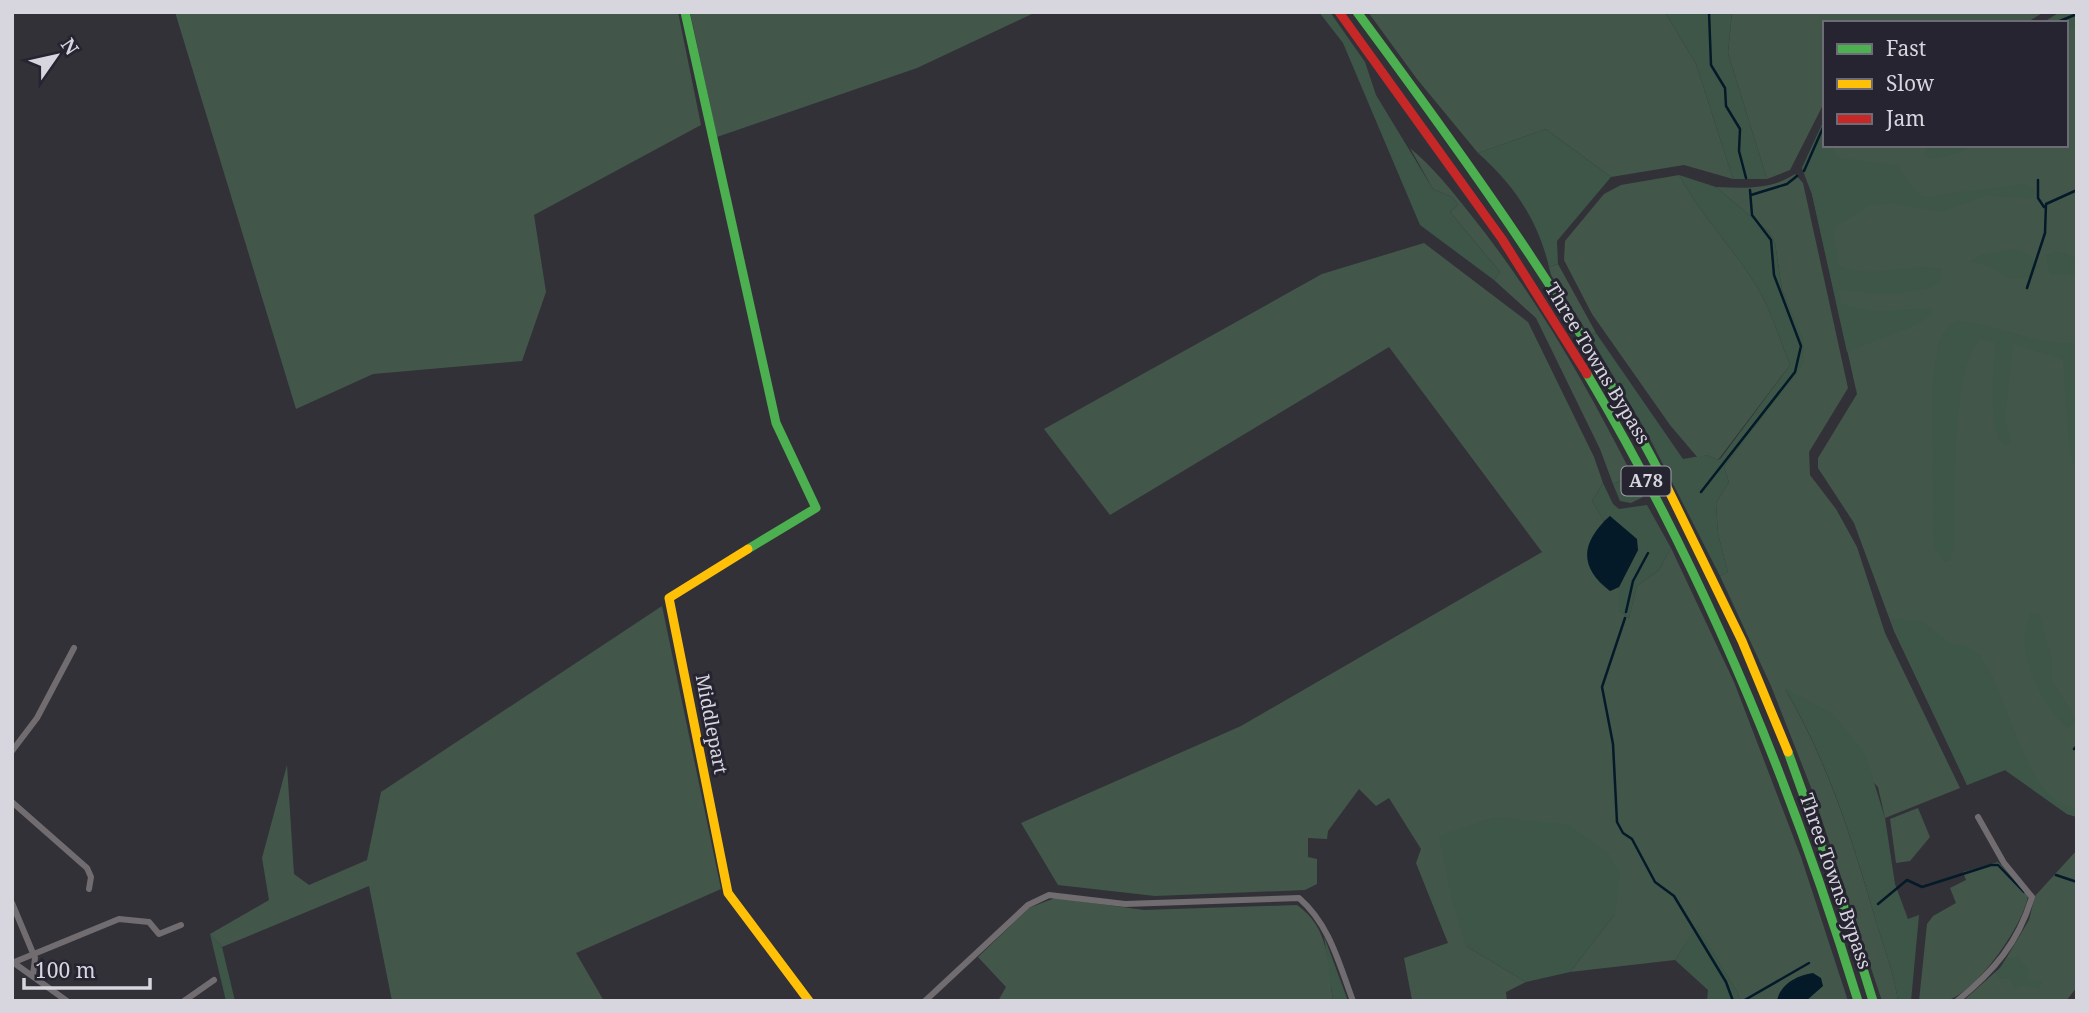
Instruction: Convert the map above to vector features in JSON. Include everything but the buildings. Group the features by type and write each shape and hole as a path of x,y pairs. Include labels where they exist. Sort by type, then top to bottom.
{"main road":[{"name":"Middlepart","path":"685,12 776,423 816,508 669,598 728,893 809,1001"},
{"name":"Three Towns Bypass","path":"1339,12 1489,219 1552,316 1636,461 1719,629 1764,732 1829,907 1858,1001"},
{"name":"Three Towns Bypass","path":"1357,12 1502,211 1556,295 1677,509 1778,727 1842,900 1873,1001"}],"street":[{"path":"12,751 37,718 74,649"},
{"path":"12,802 87,868 91,877 89,889"},
{"path":"1957,1001 1987,977 2002,958 2026,915 2032,897 1996,852 1978,817"},
{"path":"925,1001 1028,905 1049,895 1062,894 1125,904 1299,898 1316,913 1328,933 1353,1001"},
{"path":"12,903 34,954 33,975"},
{"path":"12,963 120,919 149,922 159,934 181,925"},
{"path":"12,963 67,1001"},
{"path":"184,1001 214,980"}],"green space":[{"path":"175,12 678,12 701,125 534,215 546,292 522,361 373,374 296,409"},
{"path":"690,12 1036,12 917,68 717,137"},
{"path":"1319,12 1330,12 1365,62 1376,95 1433,189 1452,197 1458,205 1450,212 1500,272 1494,280 1420,225 1343,43"},
{"path":"1368,12 1665,12 1696,64 1733,179 1684,165 1611,177 1546,129 1478,153 1417,79"},
{"path":"1665,12 1732,12 1728,53 1767,179 1733,179 1696,64"},
{"path":"1732,12 2044,12 2029,21 1823,21 1823,105 1790,170 1767,179 1728,53"},
{"path":"2060,12 2077,12 2077,27 2068,29 2068,21 2045,21"},
{"path":"2077,12 2077,817 2067,814 2005,770 1967,785 1894,631 1854,523 1818,468 1818,458 1857,394 1812,194 1802,168 1823,122 1823,147 2068,147 2068,21"},
{"path":"1823,122 1823,147 1831,147 1839,158 1898,165 1911,186 1923,197 2023,184 2032,187 2035,193 2032,198 1985,196 1942,212 1897,204 1871,205 1836,226 1834,240 1840,266 1867,272 1915,267 1941,269 1940,284 1916,291 1877,293 1839,290 1841,304 1874,311 1930,308 1933,314 1916,325 1847,352 1812,194 1802,168"},
{"path":"1546,129 1611,177 1557,241 1558,264 1549,267 1538,234 1523,204 1503,178 1478,153"},
{"path":"1927,147 1972,147 1932,159 1924,154"},
{"path":"1410,148 1450,189 1517,277 1578,374 1632,475 1613,484 1600,449 1536,318 1494,280 1500,272 1450,212 1458,205 1452,197 1433,189"},
{"path":"1795,174 1803,183 1848,388 1809,452 1810,475 1836,509 1857,547 1885,633 1960,788 1885,818 1878,787 1785,689 1814,744 1837,800 1888,959 1898,1001 1882,1001 1812,790 1771,686 1720,576 1728,572 1718,534 1716,503 1729,482 1724,467 1804,361 1803,340 1782,290 1775,243 1769,232 1716,187 1747,188 1767,185"},
{"path":"1679,175 1697,205 1759,290 1790,365 1718,460 1706,455 1698,458 1670,425 1592,314 1564,260 1565,241 1604,194 1621,185"},
{"path":"1679,175 1716,187 1769,232 1775,243 1782,290 1804,340 1804,361 1800,370 1724,467 1729,482 1716,503 1718,534 1728,572 1720,576 1647,433 1589,335 1596,333 1683,459 1706,455 1718,460 1721,458 1790,365 1759,290 1697,205"},
{"path":"1424,243 1528,322 1594,457 1603,483 1592,501 1604,521 1590,544 1610,591 1619,587 1619,610 1629,618 1637,586 1659,570 1671,548 1734,682 1801,857 1848,1001 1740,1001 1738,993 1697,927 1675,960 1570,972 1615,914 1466,946 1526,982 1506,992 1507,1001 1409,1001 1412,1000 1404,958 1448,943 1416,863 1421,849 1389,798 1376,806 1359,789 1328,831 1327,839 1308,838 1308,857 1317,859 1317,884 1305,890 1155,896 1058,885 1021,823 1241,726 1542,552 1389,347 1110,515 1044,429 1322,274"},
{"path":"2019,250 2030,255 2038,265 2033,277 2012,279 1983,264 1970,262 1985,254"},
{"path":"2058,251 2077,257 2077,274 2050,275 2046,255"},
{"path":"1558,264 1596,333 1589,335 1551,275 1549,267"},
{"path":"1957,321 2047,341 2077,343 2077,481 2069,445 2063,360 2013,344 2005,420 2011,442 2004,446 1995,427 1993,413 1995,343 1981,339 1971,354 1959,405 1954,545 1950,561 1944,562 1935,549 1933,535 1932,385 1939,340 1948,326"},
{"path":"1632,475 1643,497 1631,503 1620,501 1613,484"},
{"path":"1603,483 1613,504 1619,509 1647,505 1671,548 1659,570 1637,586 1629,618 1619,610 1619,587 1638,550 1610,516 1604,521 1592,501"},
{"path":"662,606 721,889 576,953 604,1001 392,1001 369,886 222,947 210,934 269,900 262,858 287,765 294,874 309,885 367,860 381,792"},
{"path":"2030,613 2039,613 2052,660 2052,681 2075,717 2075,724 2068,728 2045,702 2029,668 2025,638"},
{"path":"1890,618 1921,621 1952,644 1968,647 1980,655 2037,778 2049,793 2062,803 2077,808 2077,817 2067,814 2005,770 1967,785"},
{"path":"1784,687 1833,714 1865,753 1885,818 1895,884 1908,919 1919,915 1911,1001 1898,1001 1888,959 1837,799 1813,742"},
{"path":"1918,808 1930,837 1910,861 1896,863 1890,819"},
{"path":"1495,817 1567,824 1607,851 1620,873 1615,914 1570,972 1526,982 1466,946 1452,901 1439,836"},
{"path":"2077,850 2077,987 2066,1001 1963,1001 2001,967 2029,920 2035,896"},
{"path":"1998,862 2028,896 2008,940 1984,972 1958,995 1946,1001 1919,1001 1927,924 1933,916 1956,903 1950,888 1966,880 1963,872"},
{"path":"1055,898 1144,910 1297,905 1308,914 1322,936 1333,1001 998,1001 1006,987 978,957 1029,908"},
{"path":"1697,926 1738,993 1740,1001 1707,1001 1708,990 1675,960"},
{"path":"210,934 222,947 235,1001 226,1001"},
{"path":"1324,936 1348,1001 1333,1001"},
{"path":"2018,956 2029,970 2028,980 2042,981 2039,989 2022,985 2015,990 2009,979 2000,979 1996,974 2006,959"}],"water":[{"path":"1610,516 1637,539 1638,550 1619,587 1610,591 1593,573 1587,555 1593,536"},
{"path":"1813,973 1821,978 1823,986 1806,1001 1777,1001 1790,981"}],"waterway":[{"path":"1709,12 1711,65 1725,88 1726,106 1740,129 1739,151 1746,178"},
{"path":"2060,21 2077,14"},
{"path":"1804,171 1823,128"},
{"path":"1751,195 1787,184 1797,176"},
{"path":"2038,180 2038,198 2044,207"},
{"path":"1701,492 1795,372 1801,346 1774,275 1771,240 1752,215 1750,190"},
{"path":"2027,288 2045,233 2046,204 2077,190"},
{"path":"1626,612 1633,581 1648,553"},
{"path":"1625,618 1602,687 1613,744 1617,822 1623,833 1632,839 1655,882 1674,896 1726,982 1733,1001"},
{"path":"2074,749 2077,746"},
{"path":"1878,904 1907,880 1922,887 1991,865 1998,865 2024,892"},
{"path":"2056,875 2077,882"},
{"path":"1743,1001 1809,963"}],"traffic: fast":[{"path":"685,12 776,423 816,508 748,549"},
{"path":"1357,12 1481,184 1560,301 1633,423 1666,485"},
{"path":"1587,374 1669,524 1741,679 1804,838 1858,1001"},
{"path":"1788,752 1845,910 1873,1001"}],"traffic: slow":[{"path":"1666,485 1742,641 1788,752"},
{"path":"748,549 669,598 728,893 809,1001"}],"traffic: jam":[{"path":"1339,12 1502,239 1587,374"}]}
